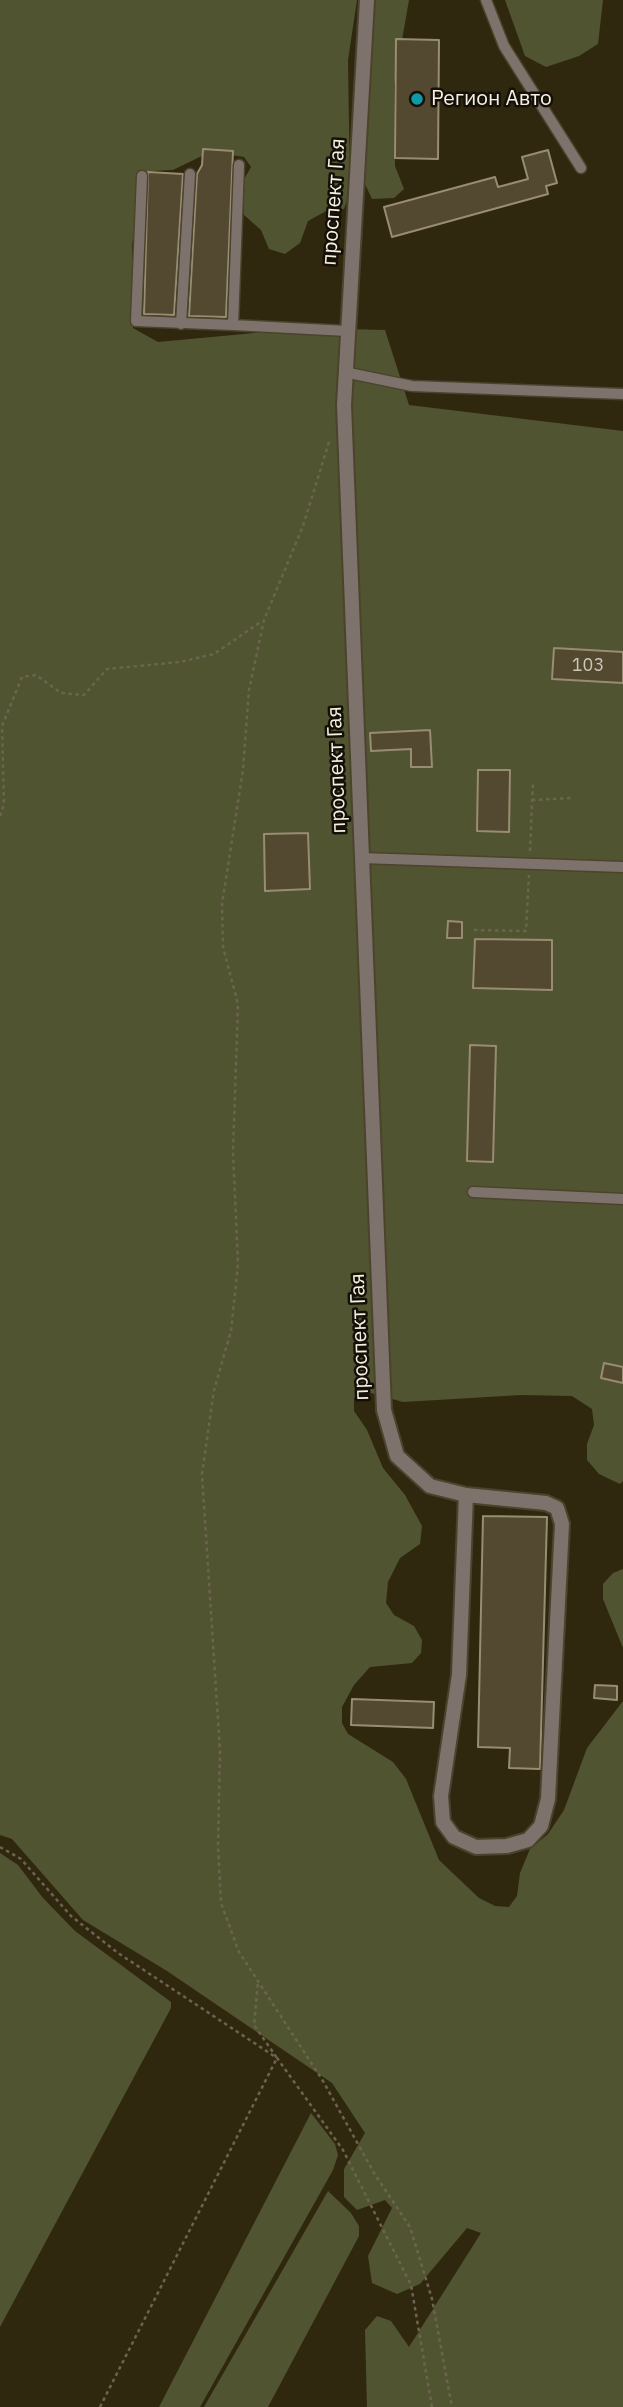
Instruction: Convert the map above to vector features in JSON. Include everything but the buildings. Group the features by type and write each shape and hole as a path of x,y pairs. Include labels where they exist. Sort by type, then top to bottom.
{"street":[{"name":"проспект Гая","path":"367,0 344,372 384,1410 397,1456 430,1486 466,1495 546,1503 557,1508 562,1524 548,1799 541,1826 528,1840 507,1846 476,1847 454,1837 443,1822 441,1796 459,1675 466,1495"}],"lane":[{"path":"486,0 504,46 581,168"},
{"path":"233,325 239,165"},
{"path":"181,324 190,174"},
{"path":"142,176 136,321 347,331"},
{"path":"344,372 412,386 623,394"},
{"path":"361,858 623,867"},
{"path":"473,1192 623,1199"}],"path":[{"path":"329,440 303,526 264,620 249,690 243,770 222,904 223,947 238,1004 233,1152 238,1264 231,1331 214,1390 202,1474 220,1751 218,1845 221,1903 239,1952 323,2081 374,2173 410,2227 432,2299 452,2407"},
{"path":"0,816 5,804 2,726 22,677 36,675 61,693 84,695 107,669 180,662 214,654 264,620"},
{"path":"532,800 571,798"},
{"path":"0,1847 22,1859 71,1916 118,1953 276,2058"},
{"path":"258,1982 254,2025 343,2150 411,2285 432,2407"},
{"path":"100,2407 276,2058"}],"green space":[{"path":"0,0 357,0 348,60 350,192 344,209 328,210 308,221 300,243 285,254 269,249 261,230 244,215 242,183 251,167 244,157 210,152 173,170 152,171 143,180 132,245 133,328 158,342 308,328 385,330 409,405 623,431 623,1481 620,1484 599,1474 587,1460 587,1444 594,1425 592,1409 572,1396 521,1395 403,1402 364,1391 354,1398 354,1411 367,1430 383,1468 405,1495 422,1526 420,1544 400,1558 388,1582 386,1603 394,1615 414,1626 422,1640 421,1653 412,1663 370,1667 354,1685 342,1707 342,1723 348,1734 393,1762 406,1779 439,1860 479,1898 495,1906 509,1907 517,1896 520,1873 530,1849 548,1834 564,1810 587,1748 623,1701 623,2407 367,2407 365,2330 377,2316 391,2321 409,2347 481,2233 467,2228 420,2284 397,2294 372,2283 368,2256 392,2208 385,2200 357,2210 344,2197 344,2169 365,2133 332,2083 167,1971 83,1920 12,1839 0,1835"},
{"path":"373,0 409,0 394,86 395,166 404,189 394,198 372,199 364,182"},
{"path":"505,0 603,0 598,44 579,56 546,67 525,56"},
{"path":"623,1569 623,1648 603,1599 603,1584 613,1573"},
{"path":"0,1853 18,1865 43,1898 75,1931 171,2002 171,2008 0,2327"},
{"path":"311,2113 335,2144 338,2155 333,2170 200,2407 159,2407"},
{"path":"328,2191 351,2213 359,2226 359,2236 268,2407 204,2407"}],"place":[{"name":"Регион Авто","path":"417,99"}]}
